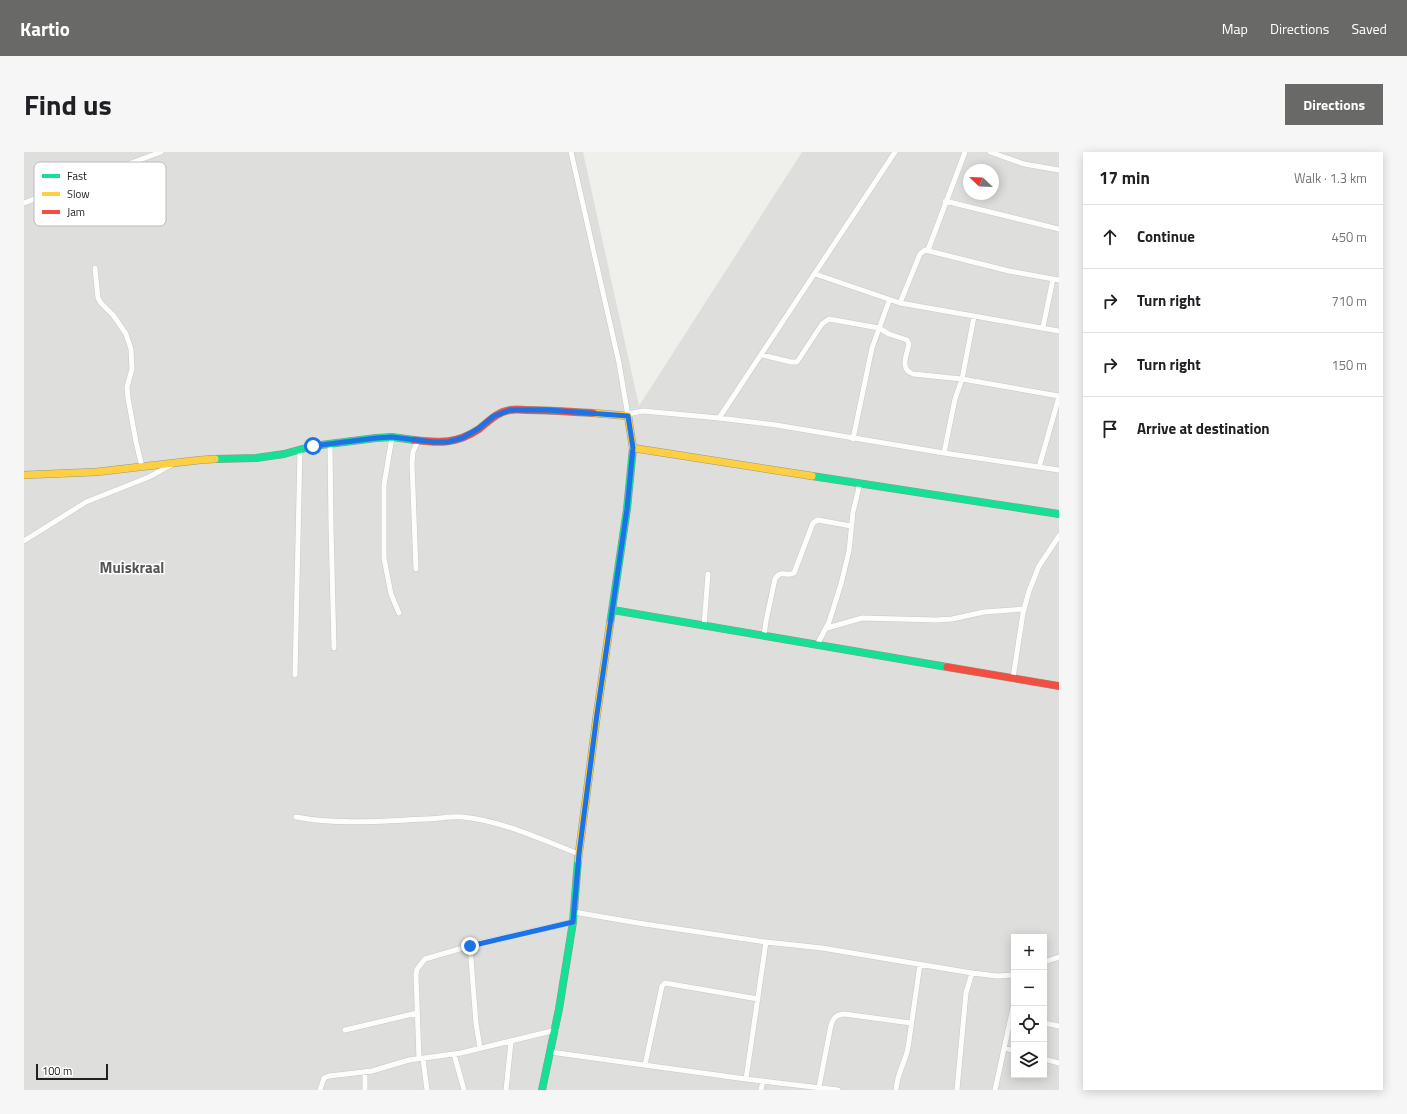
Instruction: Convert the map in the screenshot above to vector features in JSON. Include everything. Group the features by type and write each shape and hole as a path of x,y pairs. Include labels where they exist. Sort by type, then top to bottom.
{"street":[{"path":"134,162 161,152"},
{"path":"542,1090 556,1030 573,922 579,854 597,714 627,509 633,448 619,362 571,152"},
{"path":"719,418 895,152"},
{"path":"928,250 965,152"},
{"path":"990,152 1024,164 1059,170"},
{"path":"24,203 34,199"},
{"path":"946,201 973,209 1059,229"},
{"path":"900,303 920,254 925,250 928,250 1009,271 1056,280 1043,327"},
{"path":"95,268 98,298 113,315 126,334 131,349 132,369 127,387 128,398 142,467"},
{"path":"815,274 889,301 974,317 1059,330"},
{"path":"853,439 872,348 889,301"},
{"path":"944,453 955,399 962,379 974,317"},
{"path":"762,354 791,362 797,362 822,324 829,319 879,328 889,334 909,341 904,366 905,369 910,372 962,379 1059,396 1039,467"},
{"path":"24,475 96,472 200,460 256,458 284,454 313,446 376,438 392,437 448,442 462,438 478,429 494,416 510,410 548,410 628,416 632,413 643,411 719,418 776,425 853,439 1059,470"},
{"path":"392,437 384,485 384,558 391,594 399,613"},
{"path":"416,569 412,463 413,452 418,440"},
{"path":"330,444 334,648"},
{"path":"633,448 860,483 952,499 1059,514"},
{"path":"295,675 300,450"},
{"path":"24,541 86,502 149,477 172,464"},
{"path":"817,645 827,628 833,613 846,562 851,526 860,483"},
{"path":"764,636 776,579 779,574 794,573 813,522 821,521 851,526"},
{"path":"1013,678 1024,609 1034,576 1059,536"},
{"path":"704,626 708,574"},
{"path":"827,628 862,618 936,620 952,619 960,616 984,612 1024,609"},
{"path":"613,610 1059,686"},
{"path":"296,817 324,821 391,821 465,817 524,832 579,854"},
{"path":"574,912 766,942 822,948 972,973 997,976 1011,975"},
{"path":"427,1090 421,1059 417,1013 416,975 417,969 421,963 425,959 470,946 573,922"},
{"path":"746,1079 766,942"},
{"path":"470,946 476,1022 480,1048"},
{"path":"1047,961 1059,957"},
{"path":"896,1090 898,1074 906,1057 920,964"},
{"path":"957,1090 966,993 972,973"},
{"path":"645,1065 662,986 664,983 758,999"},
{"path":"345,1030 417,1013"},
{"path":"819,1087 831,1025 836,1015 844,1014 911,1022"},
{"path":"1047,1024 1059,1026"},
{"path":"995,1090 1011,1026"},
{"path":"320,1090 326,1076 365,1072 409,1060 454,1054 511,1042 556,1030"},
{"path":"506,1090 511,1042"},
{"path":"1005,1048 1011,1050"},
{"path":"550,1052 838,1090"},
{"path":"454,1054 464,1090"},
{"path":"1047,1060 1059,1063"},
{"path":"365,1072 365,1090"},
{"path":"761,1090 763,1081"}],"shaded area":[{"path":"24,152 583,152 639,406 802,152 1059,152 1059,1090 24,1090"}],"traffic: fast":[{"path":"215,459 256,458 284,454 313,446 376,438 392,437 414,440"},
{"path":"610,624 627,509 633,448"},
{"path":"812,476 1059,514"},
{"path":"613,610 947,667"},
{"path":"542,1090 559,1009 573,922 578,860"}],"traffic: slow":[{"path":"593,413 628,416 633,448 812,476"},
{"path":"24,475 96,472 215,459"},
{"path":"578,860 610,624"}],"traffic: jam":[{"path":"414,440 432,442 455,440 471,434 497,415 510,410 544,410 593,413"},
{"path":"947,667 1059,686"}],"district":[{"name":"Muiskraal","path":"132,568"}],"route":[{"path":"313,446 392,437 433,442 448,442 462,438 478,429 487,420 501,412 510,410 548,410 628,416 633,448 627,509 597,714 579,854 573,922 470,946"}]}
